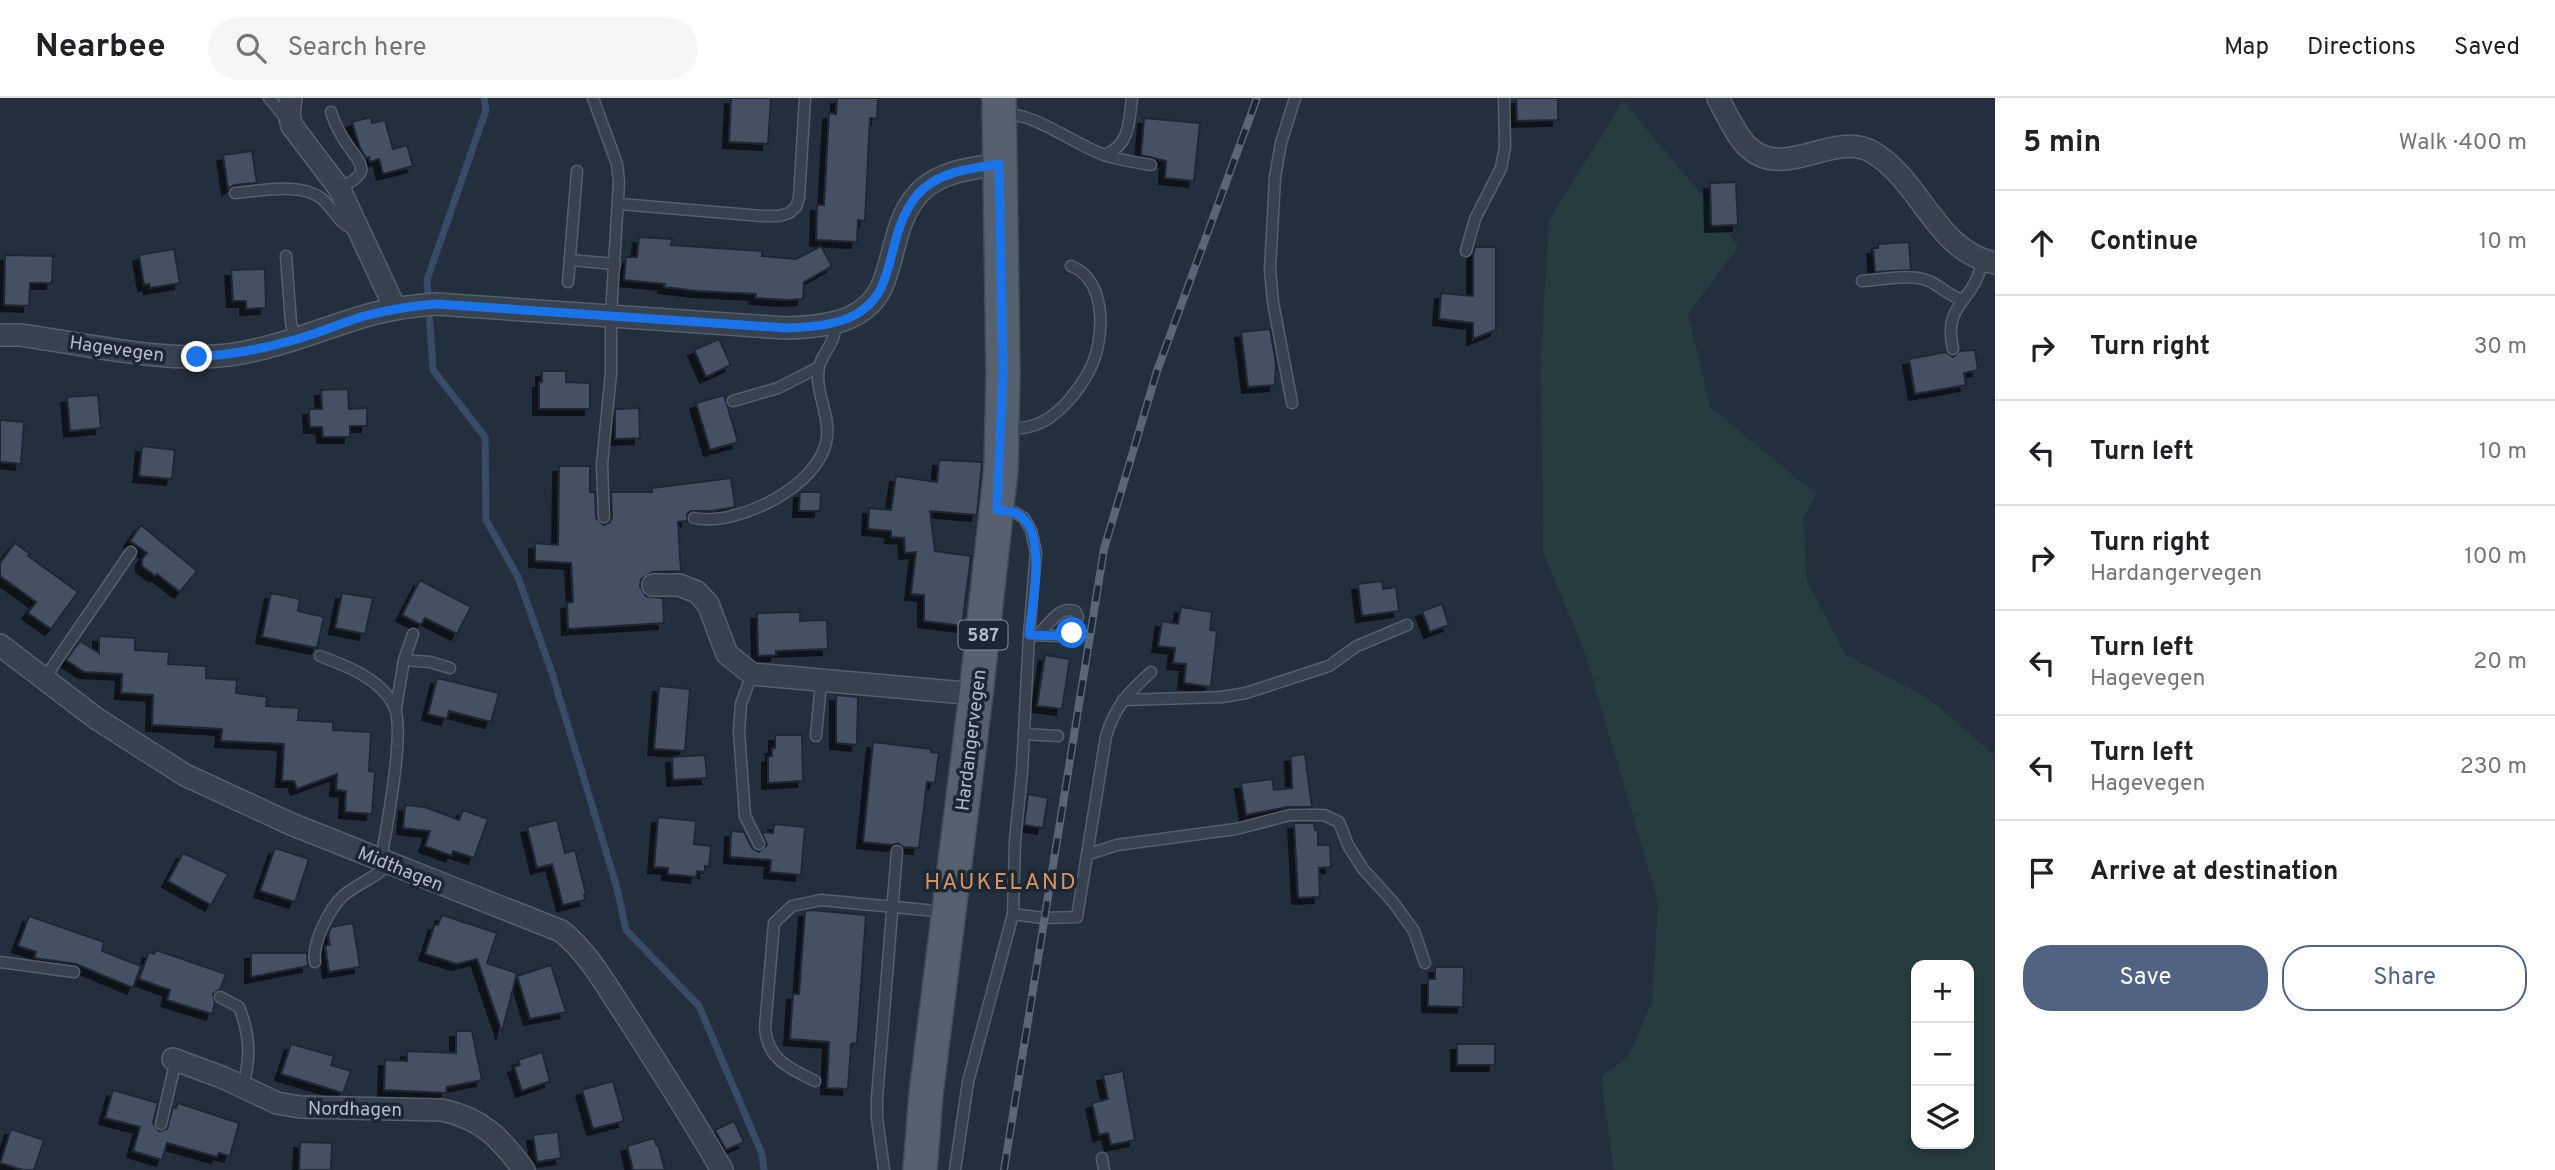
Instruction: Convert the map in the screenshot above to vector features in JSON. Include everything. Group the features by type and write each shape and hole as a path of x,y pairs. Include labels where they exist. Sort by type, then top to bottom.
{"main road":[{"name":"Hardangervegen","path":"920,1170 926,1094 997,510 1002,429 999,106"}],"street":[{"path":"291,98 289,114 292,126 339,188 358,230 405,307"},
{"path":"1718,98 1746,145 1764,156 1782,160 1835,147 1872,152 1893,168 1955,245 1973,258 1989,262"},
{"name":"Hagevegen","path":"0,335 20,335 166,355 229,355 295,340 362,317 405,307 436,304 786,328 820,327 851,318 871,304 884,283 902,216 924,188 957,171 999,164"},
{"path":"653,585 679,585 697,592 708,604 727,654 752,674 976,694"},
{"name":"Midthagen","path":"0,645 106,726 185,775 280,819 561,931 577,943 694,1121 722,1170"},
{"name":"Nordhagen","path":"174,1060 277,1103 300,1107 442,1110 465,1115 501,1142 524,1170"}],"lane":[{"path":"269,98 292,126"},
{"path":"593,98 617,164 620,204 611,314 610,385 602,464 604,517"},
{"path":"620,204 762,216 789,213 796,207 799,198 805,98"},
{"path":"1105,155 1118,149 1124,139 1129,125 1132,98"},
{"path":"1292,403 1273,302 1270,270 1275,177 1280,143 1295,98"},
{"path":"1465,251 1475,219 1501,168 1505,147 1504,98"},
{"path":"999,106 1105,155 1152,165"},
{"path":"331,112 344,140 360,163 361,172 355,181 339,188"},
{"path":"568,282 577,171"},
{"path":"235,193 291,189 307,191 321,198 345,225 358,230"},
{"path":"286,256 291,323 295,340"},
{"path":"570,260 615,264"},
{"path":"1953,348 1950,321 1957,306 1977,283 1989,262"},
{"path":"1002,429 1018,429 1042,422 1056,413 1089,372 1098,347 1097,295 1091,280 1082,270 1071,266"},
{"path":"1862,281 1926,279 1952,297 1963,300"},
{"path":"694,518 705,520 734,517 751,511 798,483 816,464 824,452 827,436 827,419 818,377 819,367 833,340 836,322"},
{"path":"733,401 778,388 819,367"},
{"path":"955,1170 968,1082 1013,914 1024,734 1034,635 1036,552 1031,530 1024,518 1014,512 997,510"},
{"path":"44,679 131,552"},
{"path":"1123,700 1222,697 1246,692 1329,666 1357,646 1407,625"},
{"path":"315,962 316,942 341,898 379,874 385,862 396,762 396,708 404,660 413,634"},
{"path":"320,656 348,666 370,680 387,694 396,708"},
{"path":"404,660 430,662 450,668"},
{"path":"1013,914 1044,918 1077,916 1106,736 1113,713 1151,672"},
{"path":"752,674 741,704 738,731 745,816 759,844"},
{"path":"816,736 821,682"},
{"path":"1024,734 1058,736"},
{"path":"1089,854 1117,845 1236,829 1290,815 1324,814 1339,822 1348,845 1363,869 1393,901 1414,930 1424,963"},
{"path":"884,1170 877,1098 897,851"},
{"path":"816,1081 793,1070 774,1055 766,1044 774,923 792,906 821,900 948,912"},
{"path":"0,962 74,972"},
{"path":"220,997 239,1007 246,1023 250,1041 243,1087"},
{"path":"161,1124 174,1060"}],"green space":[{"path":"1623,101 1699,192 1738,247 1688,314 1710,407 1816,494 1803,519 1807,581 1845,654 1929,699 1995,755 1995,1170 1614,1170 1601,1077 1628,1057 1652,1002 1658,901 1585,653 1543,551 1541,355 1549,220"}],"building":[{"path":"731,98 771,98 768,144 729,142"},
{"path":"837,98 878,98 877,119 870,118 865,221 858,220 857,242 816,240 817,205 824,205 829,113 836,114"},
{"path":"1516,98 1558,98 1558,120 1517,121"},
{"path":"371,117 372,123 385,120 393,149 407,145 413,166 383,174 379,159 370,162 369,157 366,158 352,122"},
{"path":"1144,118 1200,123 1194,181 1165,178 1166,161 1141,155"},
{"path":"252,151 257,183 234,185 228,189 223,155"},
{"path":"1736,182 1738,225 1711,226 1710,183"},
{"path":"639,237 672,239 671,245 762,251 762,256 796,259 821,246 832,266 804,282 803,299 755,298 756,294 664,287 665,284 624,280 626,257 637,257"},
{"path":"1909,242 1911,270 1875,272 1873,248 1878,248 1878,244"},
{"path":"1475,247 1496,247 1496,330 1473,339 1473,323 1439,319 1441,293 1473,296"},
{"path":"174,249 180,283 150,288 149,284 144,285 139,255"},
{"path":"5,255 53,256 52,283 30,283 29,306 4,305"},
{"path":"265,269 266,308 246,309 246,301 233,301 231,270"},
{"path":"1270,329 1276,363 1275,385 1248,387 1241,332"},
{"path":"719,339 731,365 706,377 694,350"},
{"path":"1975,350 1978,370 1964,373 1966,385 1915,394 1909,359 1946,352 1953,357 1960,351"},
{"path":"542,371 566,371 566,382 590,383 590,409 539,409 539,382 542,382"},
{"path":"348,389 349,409 367,408 367,426 350,426 350,437 323,437 322,427 310,427 309,409 322,409 321,390"},
{"path":"98,395 101,428 70,431 67,397"},
{"path":"724,395 738,442 710,450 696,403"},
{"path":"639,408 640,438 615,439 615,409"},
{"path":"0,420 24,422 21,464 0,462"},
{"path":"142,446 175,450 172,479 139,476"},
{"path":"939,460 982,462 977,515 930,511 935,551 971,556 962,626 924,621 924,595 911,594 916,552 905,553 904,538 891,537 891,531 868,529 869,508 891,510 896,476 937,482"},
{"path":"559,466 590,466 590,492 595,492 596,518 604,525 609,523 612,517 611,492 652,492 652,488 731,478 735,507 691,511 687,514 687,521 678,522 681,571 652,572 641,579 640,586 646,596 663,598 664,623 568,629 567,603 573,602 571,563 535,561 535,543 558,545"},
{"path":"800,492 821,492 820,511 799,511"},
{"path":"141,525 197,571 180,592 142,566 142,559 147,553 130,541"},
{"path":"15,543 30,554 28,556 78,592 51,629 28,613 36,602 0,576 0,563"},
{"path":"420,580 471,607 457,634 425,618 421,625 402,615"},
{"path":"1382,581 1383,589 1396,587 1399,611 1362,616 1358,584"},
{"path":"271,593 300,599 298,611 324,617 317,648 262,637"},
{"path":"342,593 373,598 365,634 335,628"},
{"path":"1442,604 1449,625 1430,632 1422,611"},
{"path":"1181,607 1212,612 1210,630 1217,631 1211,687 1184,683 1186,664 1173,663 1175,648 1158,646 1162,621 1178,624"},
{"path":"800,612 800,621 827,620 828,649 776,651 776,655 758,656 757,613"},
{"path":"99,636 135,638 135,650 169,652 168,664 206,666 206,678 237,680 236,693 267,697 266,706 299,708 298,720 333,722 333,730 371,732 369,771 375,772 372,814 345,812 346,791 336,790 337,774 297,789 294,781 282,781 284,744 221,741 222,729 152,725 153,695 121,693 122,674 84,672 66,660 80,641 99,653"},
{"path":"1045,655 1070,659 1062,709 1037,706"},
{"path":"437,678 499,693 491,722 449,711 447,719 428,714"},
{"path":"659,686 690,689 685,751 654,749"},
{"path":"836,695 858,697 857,745 836,743"},
{"path":"775,735 802,735 803,781 768,783 768,757 772,756 772,748 775,748"},
{"path":"873,742 931,749 931,752 939,753 935,783 927,782 919,848 903,847 898,843 892,845 863,842"},
{"path":"1305,754 1312,807 1288,807 1246,815 1241,783 1272,779 1274,790 1292,788 1291,756"},
{"path":"705,755 707,778 673,780 672,757"},
{"path":"1028,794 1048,798 1043,828 1024,825"},
{"path":"405,805 425,807 459,820 463,810 488,819 474,858 453,851 452,856 425,846 430,831 403,828"},
{"path":"658,817 696,821 694,844 711,846 709,867 705,866 705,872 697,871 696,877 668,874 668,868 654,867"},
{"path":"557,820 565,853 575,850 586,894 585,900 563,905 552,864 537,868 527,827"},
{"path":"1294,823 1314,823 1315,830 1318,830 1318,845 1330,845 1331,867 1319,868 1320,897 1298,898"},
{"path":"774,824 805,827 801,875 770,872 771,860 730,857 731,831 744,832 752,848 759,852 767,845 762,832 773,833"},
{"path":"275,848 309,859 295,902 260,891"},
{"path":"183,853 228,874 211,905 168,881"},
{"path":"805,911 866,915 857,1043 851,1044 848,1089 827,1088 829,1042 790,1039 793,994 799,994"},
{"path":"442,915 497,933 487,963 517,973 502,1032 477,959 457,964 425,954 435,924 438,925"},
{"path":"29,916 104,942 102,951 141,966 133,988 76,964 34,958 36,952 18,946"},
{"path":"353,923 360,967 329,972 325,946 330,945 328,935 331,927"},
{"path":"156,950 226,974 220,989 213,994 215,1003 212,1014 167,1000 170,990 139,979 149,952 154,954"},
{"path":"251,953 307,953 308,966 251,977"},
{"path":"551,965 566,1012 530,1019 517,976"},
{"path":"1435,967 1464,967 1463,1007 1428,1006 1428,979 1435,979"},
{"path":"456,1031 472,1031 482,1080 447,1087 446,1093 384,1090 385,1060 407,1061 407,1051 456,1053"},
{"path":"291,1044 334,1056 331,1065 351,1071 343,1093 281,1074"},
{"path":"1457,1044 1495,1044 1495,1065 1457,1065"},
{"path":"542,1052 550,1081 522,1091 514,1067 520,1065 518,1060"},
{"path":"1123,1071 1135,1140 1111,1145 1108,1133 1099,1135 1092,1103 1108,1099 1103,1075"},
{"path":"613,1081 624,1121 593,1129 582,1090"},
{"path":"113,1090 158,1103 153,1123 159,1131 167,1129 173,1107 176,1108 178,1103 239,1123 230,1156 219,1153 217,1157 167,1143 162,1160 133,1151 140,1127 105,1118"},
{"path":"734,1121 744,1142 726,1150 715,1130"},
{"path":"11,1129 44,1140 34,1170 23,1170 0,1163"},
{"path":"558,1132 561,1158 537,1162 533,1135"},
{"path":"654,1138 665,1170 633,1170 627,1146"},
{"path":"300,1142 332,1143 331,1170 299,1170"}],"waterway":[{"path":"484,98 486,110 427,280 433,370 485,437 486,520 518,577 552,673 617,888 626,930 699,1006 762,1154 764,1170"}],"railway":[{"path":"1004,1170 1104,549 1157,371 1257,98"}],"district":[{"name":"HAUKELAND","path":"1001,881"}],"route":[{"path":"197,357 229,355 264,348 395,308 436,304 786,328 820,327 851,318 871,304 884,283 902,216 924,188 957,171 999,164 1003,372 997,510 1014,512 1024,518 1031,530 1036,552 1029,635 1060,636 1072,633"}]}
